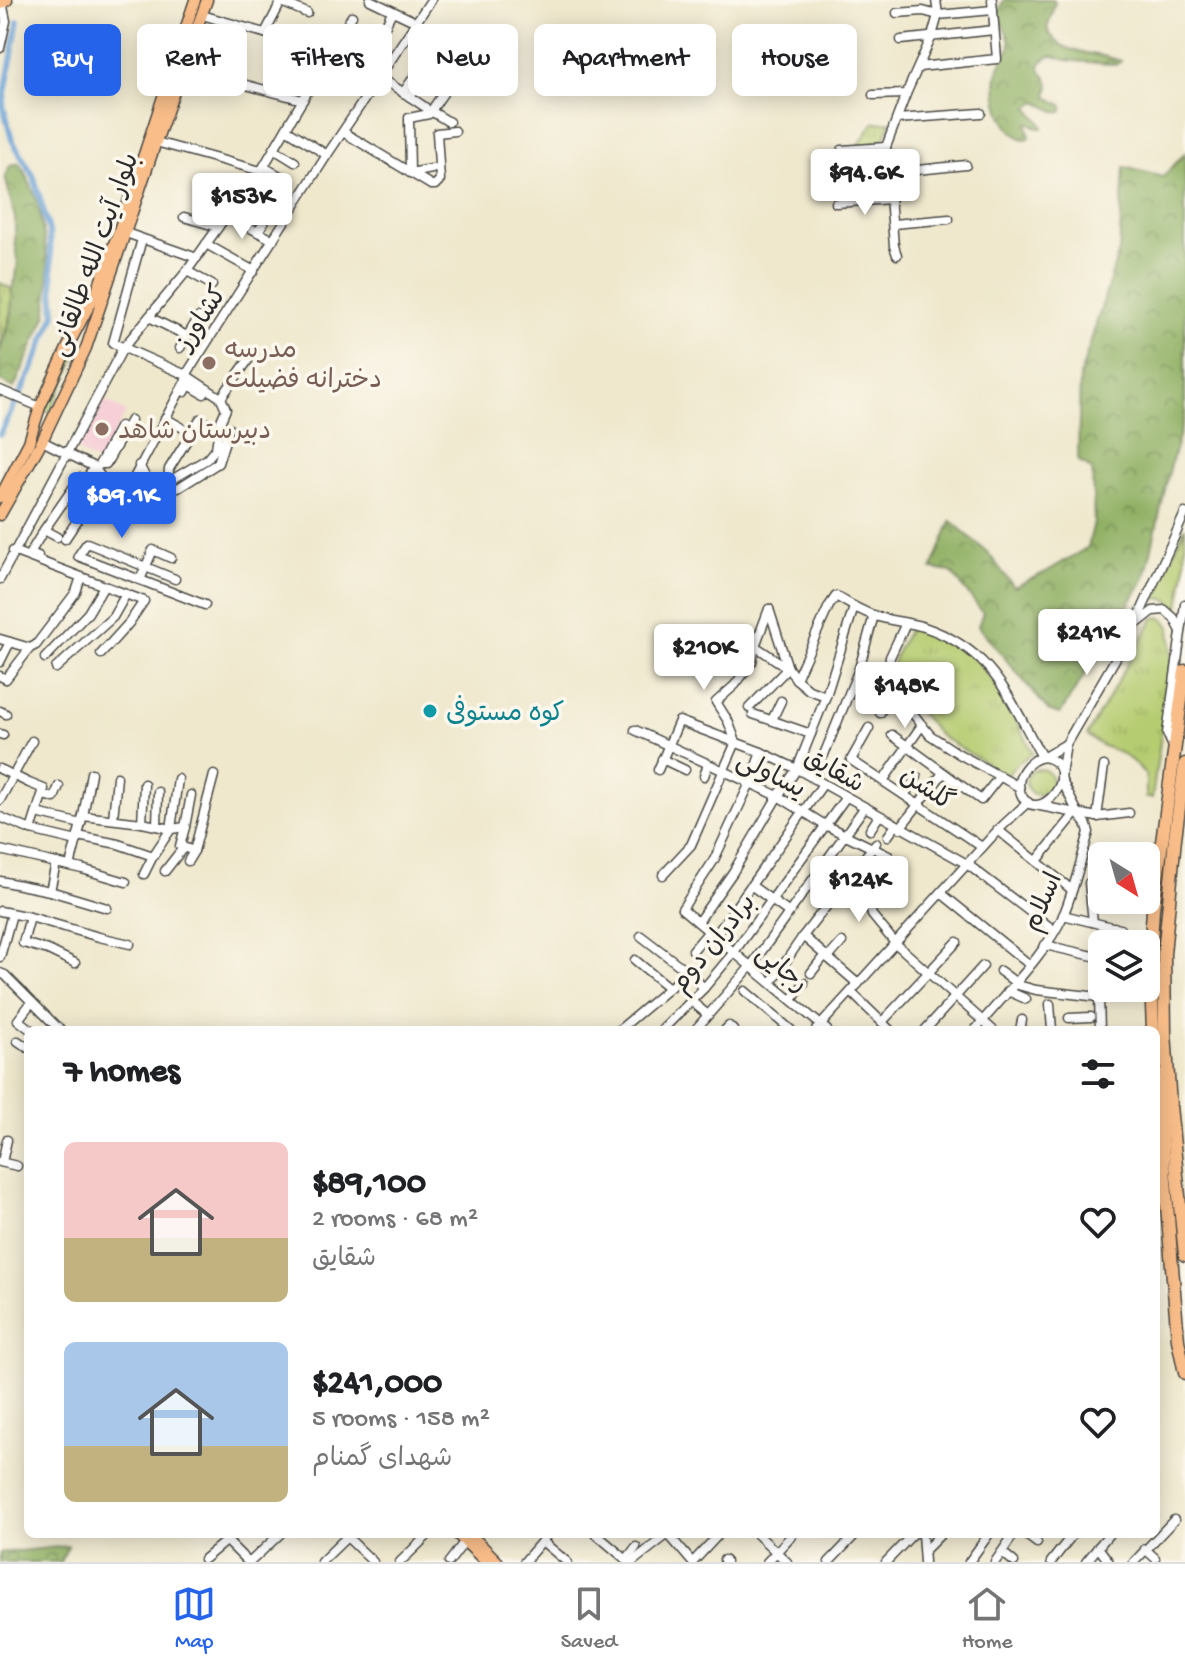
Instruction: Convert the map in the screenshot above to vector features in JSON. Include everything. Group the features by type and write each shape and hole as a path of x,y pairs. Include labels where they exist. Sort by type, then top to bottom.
{"highway":[{"path":"1153,1026 1150,958 1153,909 1185,671"},
{"path":"1185,764 1164,954 1170,1106 1185,1255"},
{"path":"1160,1120 1178,1340 1185,1373"}],"main road":[{"name":"بلوار آیت الله طالقانی","path":"0,497 29,442 35,405 89,307 108,261 196,6 207,0"},
{"name":"بلوار آیت الله طالقانی","path":"0,515 42,441 86,348 172,96"},
{"path":"70,342 75,338 82,339 86,348"},
{"path":"35,405 44,416 55,412"},
{"path":"466,1538 486,1562"},
{"path":"467,1538 498,1562"}],"street":[{"path":"370,0 416,22"},
{"name":"کشاورز","path":"392,58 431,0"},
{"path":"897,255 886,147 932,36 938,15 936,0"},
{"path":"269,24 279,1 307,13"},
{"path":"0,48 3,2"},
{"path":"897,13 923,11 938,15 992,5 997,59 919,67"},
{"path":"196,6 263,32"},
{"path":"386,24 392,11"},
{"path":"348,24 352,16"},
{"path":"901,40 994,30"},
{"path":"433,49 440,54 407,95 433,49"},
{"path":"247,85 303,100"},
{"path":"392,85 449,122"},
{"path":"873,95 906,94"},
{"path":"0,579 123,348 222,227 226,215 238,202 251,195 261,178 262,169 305,96"},
{"name":"کشاورز","path":"167,420 187,375 367,96"},
{"path":"410,173 409,118 426,115 438,96"},
{"path":"897,119 981,113"},
{"path":"286,129 327,155"},
{"path":"343,132 431,185 440,180 437,133 455,131"},
{"path":"156,142 262,169 285,179 275,194"},
{"path":"842,150 886,147"},
{"path":"274,149 295,162"},
{"path":"888,173 966,165"},
{"path":"410,173 432,169"},
{"path":"836,203 890,199"},
{"path":"226,215 273,240"},
{"path":"184,217 222,227"},
{"path":"258,232 267,217"},
{"path":"893,224 949,219"},
{"path":"126,233 197,258"},
{"path":"98,489 105,497 127,491 178,488 218,463 220,423 226,409 221,398 187,375 113,343 142,239"},
{"path":"206,244 254,271"},
{"path":"187,271 212,285"},
{"path":"149,317 187,336"},
{"path":"180,348 199,317"},
{"path":"221,398 249,359"},
{"path":"127,491 139,465 189,385 204,394 207,389"},
{"path":"0,403 4,392 35,405"},
{"path":"168,482 169,469 200,419 211,426"},
{"path":"97,467 106,464 131,420"},
{"path":"167,420 181,427"},
{"path":"60,569 56,563 30,553 80,478 86,480 97,467 120,426"},
{"path":"106,509 157,490 218,454 229,428"},
{"path":"42,441 97,467 101,477 98,489 61,538 44,530"},
{"path":"139,465 157,490"},
{"path":"93,511 103,504 157,490"},
{"path":"823,1026 998,830 1032,803 1046,803 1052,798 1058,789 1066,744 1135,625 1185,513"},
{"path":"175,579 87,543 78,556 205,605"},
{"path":"140,580 153,550 171,558"},
{"path":"13,551 144,601 101,654"},
{"path":"45,658 88,613 114,571"},
{"path":"0,676 6,679 30,648 36,645 76,592 81,577"},
{"path":"56,668 113,617 126,594"},
{"path":"796,679 836,596 874,615 942,634 981,659 997,678 1043,757 1055,762 1061,777"},
{"path":"1174,749 1167,733 1185,604"},
{"path":"698,922 797,769 826,696 854,607"},
{"path":"663,875 691,845 736,742 716,702 735,685 752,662 769,609 788,668 809,690 826,696"},
{"path":"1135,625 1153,611 1165,610 1181,631"},
{"path":"693,950 712,934 752,886 804,811 819,782 859,669 874,615"},
{"path":"880,713 889,684 890,657 906,623"},
{"path":"0,639 30,648"},
{"path":"0,662 10,642"},
{"path":"755,646 788,668"},
{"path":"788,668 751,711 811,734"},
{"path":"859,669 889,684 939,742 1019,787"},
{"path":"772,720 781,701"},
{"name":"شقایق","path":"667,746 679,721 797,769 967,864 990,888 1055,931"},
{"path":"883,781 922,725"},
{"name":"گلشن","path":"869,728 851,760 982,847"},
{"name":"یساولی","path":"635,730 778,796 825,825 874,846 889,856"},
{"path":"892,735 981,800 1000,776"},
{"path":"0,800 32,741"},
{"path":"1066,744 1035,759 1026,767 1019,787 1022,795 1032,803 1077,814 1097,817 1129,813"},
{"path":"658,770 667,746"},
{"path":"750,783 761,752"},
{"path":"662,759 685,770"},
{"path":"704,776 708,764"},
{"path":"1097,817 1104,766"},
{"path":"0,769 54,798 59,786"},
{"path":"70,866 91,773"},
{"path":"888,836 943,773"},
{"path":"188,861 194,851 214,775"},
{"path":"113,819 117,777"},
{"path":"904,795 917,777"},
{"name":"اسلام","path":"978,1026 1055,931 1072,890 1089,832 1086,823 1077,814 1061,777"},
{"path":"144,874 171,829 178,779"},
{"name":"رجایی","path":"750,783 714,860 682,909 819,1026"},
{"path":"142,823 144,784"},
{"path":"31,830 44,792"},
{"path":"157,826 158,792"},
{"path":"191,795 180,846 194,851"},
{"name":"برادران دوم","path":"661,1026 672,1020 704,988 734,952 846,797"},
{"path":"698,1026 751,966 864,808"},
{"path":"37,813 82,820 113,819 184,832"},
{"path":"1037,861 1077,814"},
{"path":"870,830 879,816"},
{"path":"0,817 31,830 118,844 154,854 168,867 183,848"},
{"path":"998,830 1072,890"},
{"path":"771,983 803,936 865,866 874,846"},
{"path":"0,850 126,882"},
{"path":"50,891 56,863"},
{"path":"0,881 50,891 107,908"},
{"path":"864,885 872,915 895,943 988,1026"},
{"path":"752,886 788,912"},
{"path":"941,893 1030,965"},
{"path":"1013,912 1020,905"},
{"path":"0,911 130,944"},
{"path":"0,957 12,914"},
{"path":"1092,914 1093,922"},
{"path":"1063,915 1116,930"},
{"path":"30,917 23,943 48,950 75,963"},
{"path":"641,936 704,988"},
{"path":"803,936 858,984"},
{"path":"811,973 842,942"},
{"path":"882,1022 957,942"},
{"path":"1045,945 1088,954"},
{"path":"1077,964 1080,952"},
{"path":"635,960 669,988"},
{"path":"709,964 718,971"},
{"path":"929,1026 983,966"},
{"path":"1000,971 1026,999"},
{"path":"624,1026 688,972"},
{"path":"0,973 55,1026"},
{"path":"648,984 655,975"},
{"path":"792,1000 804,983"},
{"path":"1012,986 1099,997 1100,1026"},
{"path":"745,991 786,1026"},
{"path":"851,992 886,1026"},
{"path":"677,998 708,1015"},
{"path":"26,1026 18,1020 31,1003"},
{"path":"1050,1004 1052,1026"},
{"path":"665,1011 672,1020"},
{"path":"1076,1026 1073,1018 1091,1017"},
{"path":"1021,1026 1022,1020"},
{"path":"18,1041 24,1045"},
{"path":"7,1140 1,1162 17,1166"},
{"path":"1160,1534 1174,1520"},
{"path":"204,1559 230,1538"},
{"path":"227,1541 249,1562 276,1538"},
{"path":"321,1562 344,1538"},
{"path":"350,1538 373,1562"},
{"path":"400,1562 425,1538"},
{"path":"449,1562 463,1538"},
{"path":"524,1562 544,1538"},
{"path":"546,1538 567,1562"},
{"path":"600,1538 626,1561"},
{"path":"626,1561 662,1538"},
{"path":"671,1538 692,1562 715,1538"},
{"path":"761,1538 787,1562"},
{"path":"767,1562 789,1538"},
{"path":"829,1562 852,1538"},
{"path":"886,1562 909,1538"},
{"path":"922,1538 924,1562"},
{"path":"924,1551 937,1538"},
{"path":"969,1562 986,1538"},
{"path":"995,1562 1011,1538"},
{"path":"1030,1538 1037,1543"},
{"path":"1051,1562 1070,1538"},
{"path":"1086,1562 1106,1538"},
{"path":"1134,1562 1156,1538"},
{"path":"626,1561 636,1547"},
{"path":"1098,1547 1109,1562"},
{"path":"1145,1549 1155,1558"},
{"path":"1002,1552 1014,1562"}],"shaded area":[{"name":"دبیرستان شاهد","path":"102,399 126,412 98,463 81,453 77,445"}],"green space":[{"path":"1004,0 1053,0 1047,29 1052,37 1071,49 1121,61 1118,64 1099,63 1053,56 1044,60 1040,68 1049,83 1047,97 1064,109 1057,112 1037,102 1029,107 1043,128 1027,124 1030,137 1026,140 1010,128 997,97 997,75 1010,43 997,14"},
{"path":"891,122 882,144 858,146 873,123"},
{"path":"1185,153 1185,415 1145,578 1060,714 1049,711 978,626 983,613 951,572 932,569 951,521 988,553 1014,587 1088,547 1094,522 1092,470 1078,460 1080,376 1119,251 1124,167 1163,177"},
{"path":"19,163 39,205 49,270 47,314 14,388 0,381 0,351 12,314 12,289 18,259 15,218 5,176 11,165"},
{"path":"0,283 12,289 12,298 0,351"},
{"path":"76,342 81,344 67,378 52,408 45,412 69,351"},
{"path":"1185,527 1185,570 1178,612 1169,600 1154,599"},
{"path":"1160,617 1170,627 1172,658 1152,798 1146,798 1146,775 1138,766 1123,754 1087,735 1154,618"},
{"path":"909,629 955,643 995,684 1033,753 1015,765 1007,776 939,735 895,683 893,669 896,655"},
{"path":"1039,769 1048,773 1052,782 1048,791 1039,795 1030,791 1026,782 1030,773"},
{"path":"68,1546 60,1562 0,1562 0,1553"}],"waterway":[{"path":"0,434 55,314 49,231 34,177 12,140 3,105 18,21"}],"place":[{"name":"مدرسه دخترانه فضیلت","path":"209,363"},
{"name":"دبیرستان شاهد","path":"102,429"},
{"name":"کوه مستوفی","path":"430,711"}]}
